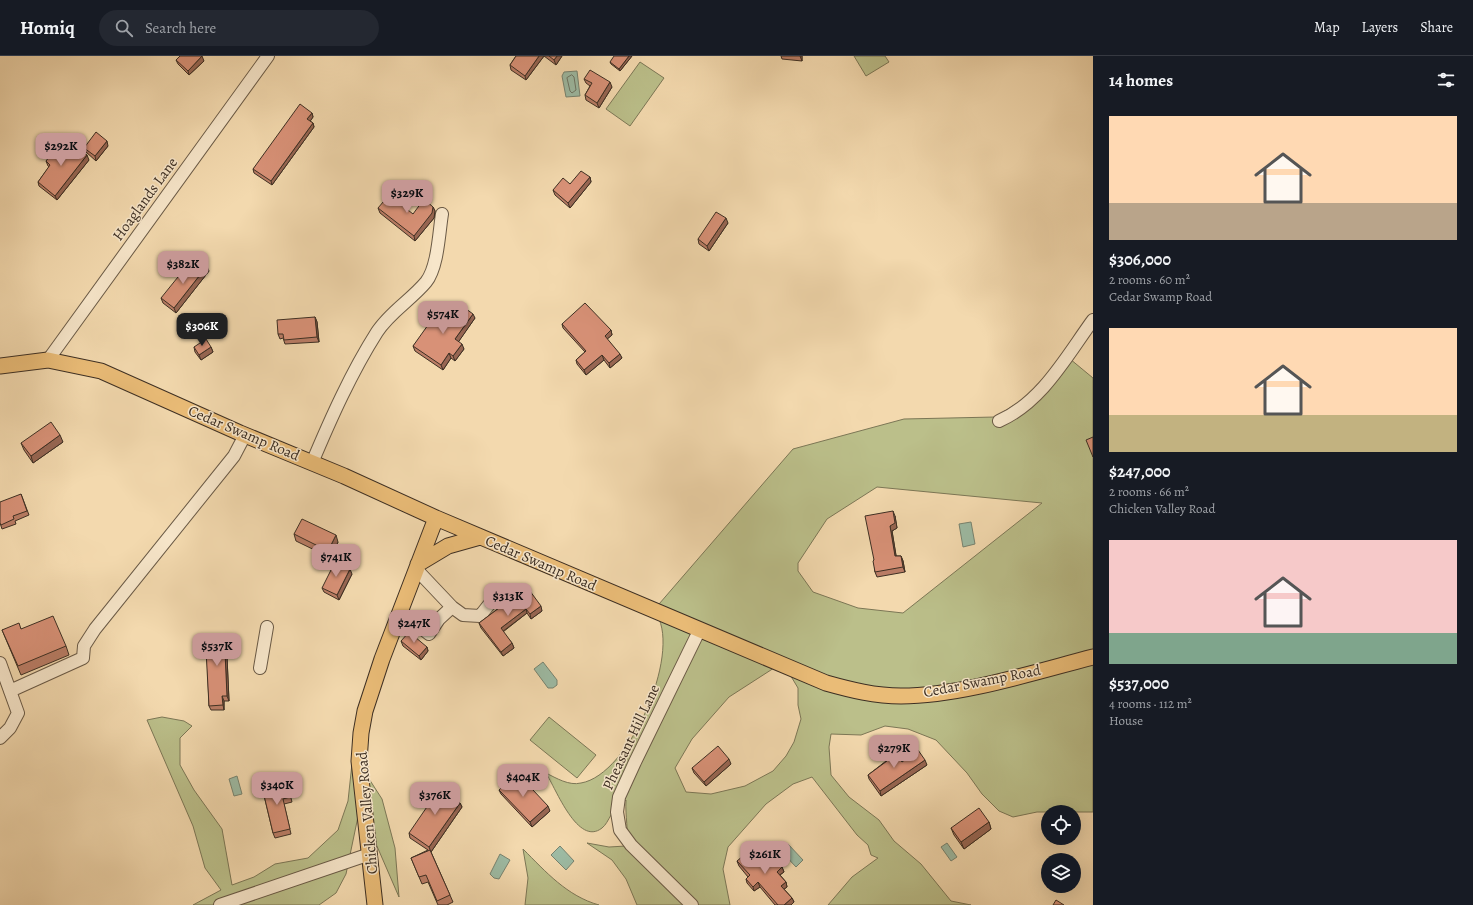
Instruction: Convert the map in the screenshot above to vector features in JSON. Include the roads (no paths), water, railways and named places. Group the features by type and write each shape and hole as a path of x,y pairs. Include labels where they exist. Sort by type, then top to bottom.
{"main road":[{"name":"Cedar Swamp Road","path":"0,366 48,360 101,371 480,537 699,631 826,683 861,692 901,696 967,688 1093,657"},
{"name":"Chicken Valley Road","path":"375,905 359,761 365,711 377,674 436,518"},
{"path":"417,567 448,546 480,537"}],"street":[{"name":"Hoaglands Lane","path":"48,360 268,56"},
{"path":"312,463 350,380 378,332 388,317 427,281 434,266 442,214"},
{"path":"998,421 1012,415 1039,393 1093,320"},
{"path":"10,691 83,658 84,646 95,629 234,456 245,435"},
{"path":"417,567 452,607 462,615 480,616 499,592"},
{"path":"398,617 415,623 429,634 439,619 452,607"},
{"path":"260,668 267,627"},
{"name":"Pheasant Hill Lane","path":"692,905 630,845 620,830 617,812 619,797 699,631"},
{"path":"0,663 18,713 10,728 0,738"},
{"path":"220,905 370,854"}],"water":[{"path":"577,71 580,96 566,97 562,76 564,72"},
{"path":"971,522 975,544 963,547 959,524"},
{"path":"543,662 557,680 557,685 553,688 548,688 534,669"},
{"path":"237,776 242,794 234,796 229,779"},
{"path":"947,843 957,857 951,861 941,847"},
{"path":"788,844 803,860 796,867 781,851"},
{"path":"560,846 574,861 566,870 551,855"},
{"path":"500,854 510,860 499,879 494,878 490,874"}]}
